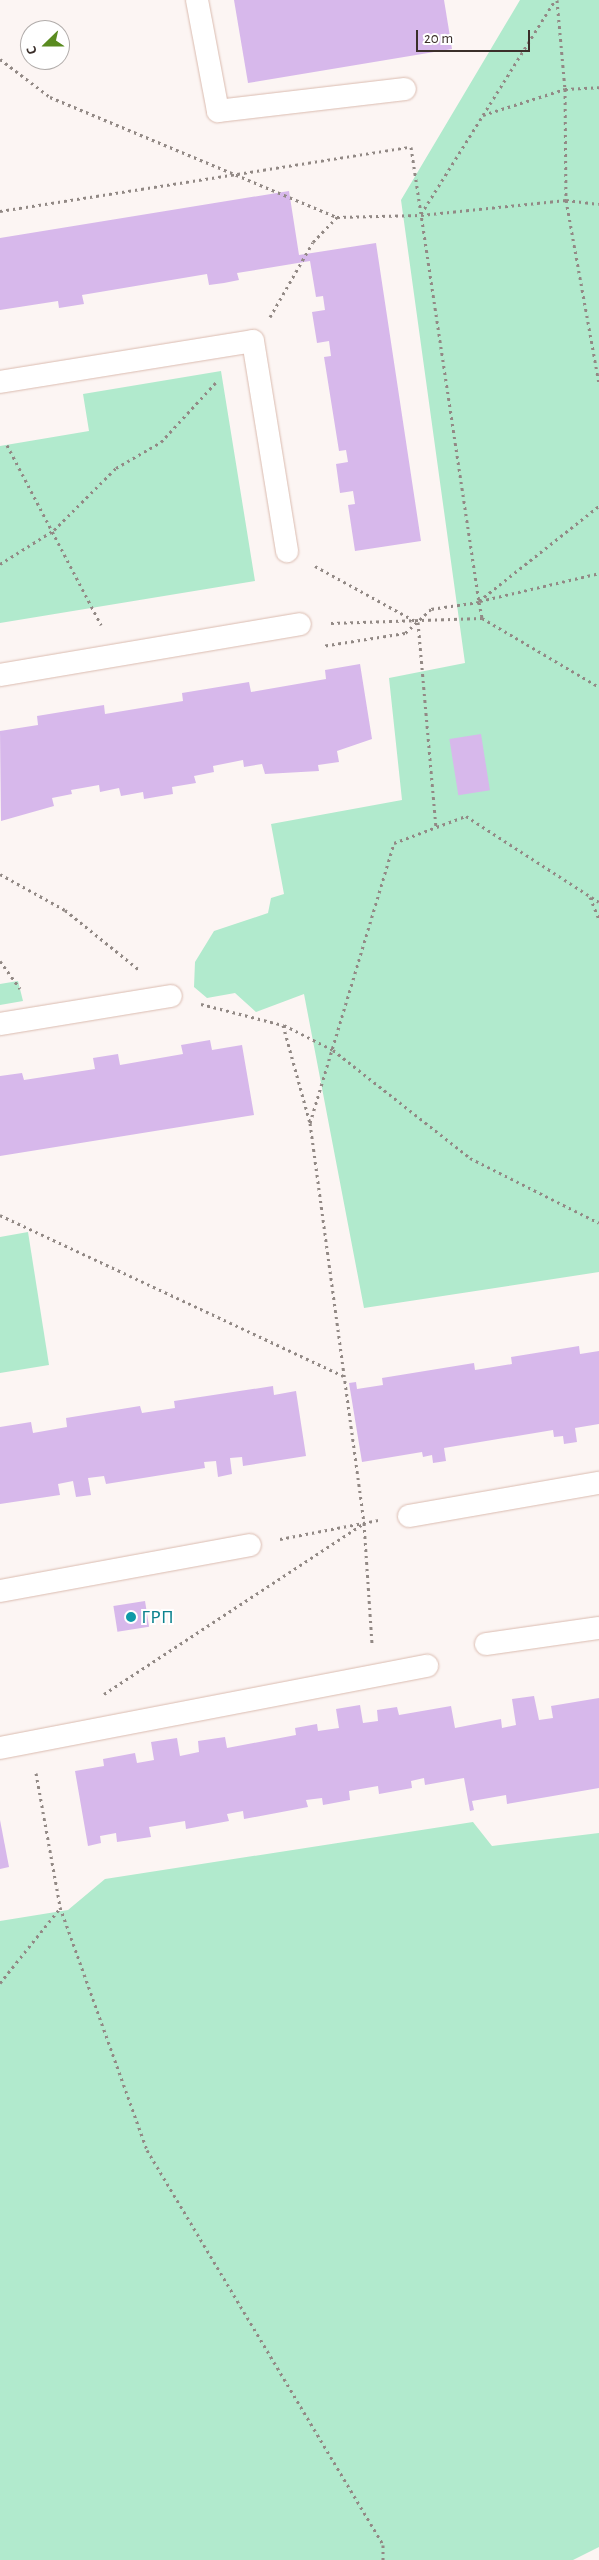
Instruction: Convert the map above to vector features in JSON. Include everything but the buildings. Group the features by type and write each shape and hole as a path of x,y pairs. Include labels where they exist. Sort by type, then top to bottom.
{"lane":[{"path":"197,0 218,111 405,89"},
{"path":"0,382 254,341 287,551"},
{"path":"0,676 300,624"},
{"path":"0,1024 171,996"},
{"path":"409,1516 599,1483"},
{"path":"0,1591 250,1545"},
{"path":"486,1644 599,1628"},
{"path":"0,1748 427,1666"}],"path":[{"path":"556,0 565,89 566,200 599,383"},
{"path":"421,215 482,115 556,0"},
{"path":"0,59 50,97 337,216 421,215 566,200 599,204"},
{"path":"482,115 565,89 599,87"},
{"path":"0,211 411,147 482,618"},
{"path":"254,341 283,300 313,242 337,216"},
{"path":"0,564 54,530 116,468 161,442 220,378"},
{"path":"7,445 54,530 115,656"},
{"path":"479,602 599,506"},
{"path":"287,551 418,622"},
{"path":"436,828 418,622 431,609 479,602 599,574"},
{"path":"300,624 418,622 482,618 599,687"},
{"path":"310,1124 394,843 466,816 599,902"},
{"path":"0,874 65,910 171,996 283,1025 333,1050 470,1158 599,1223"},
{"path":"589,896 599,920"},
{"path":"283,1025 310,1124 364,1523 374,1675"},
{"path":"0,1215 343,1376"},
{"path":"250,1545 409,1516"},
{"path":"97,1699 364,1523"},
{"path":"30,1743 60,1907 147,2150 383,2545 383,2560"},
{"path":"0,1983 60,1907"}],"green space":[{"path":"520,0 599,0 599,1272 364,1308 304,994 256,1012 235,993 207,998 194,987 195,962 214,931 268,913 271,898 284,894 271,824 402,800 389,678 465,663 401,200"},
{"path":"221,371 255,581 0,623 0,446 89,431 83,394"},
{"path":"18,981 23,1001 0,1005 0,984"},
{"path":"28,1232 49,1365 0,1373 0,1237"},
{"path":"473,1822 492,1846 599,1833 599,2547 573,2560 0,2560 0,1921 68,1910 105,1879"}],"place":[{"name":"ГРП","path":"131,1617"}]}
